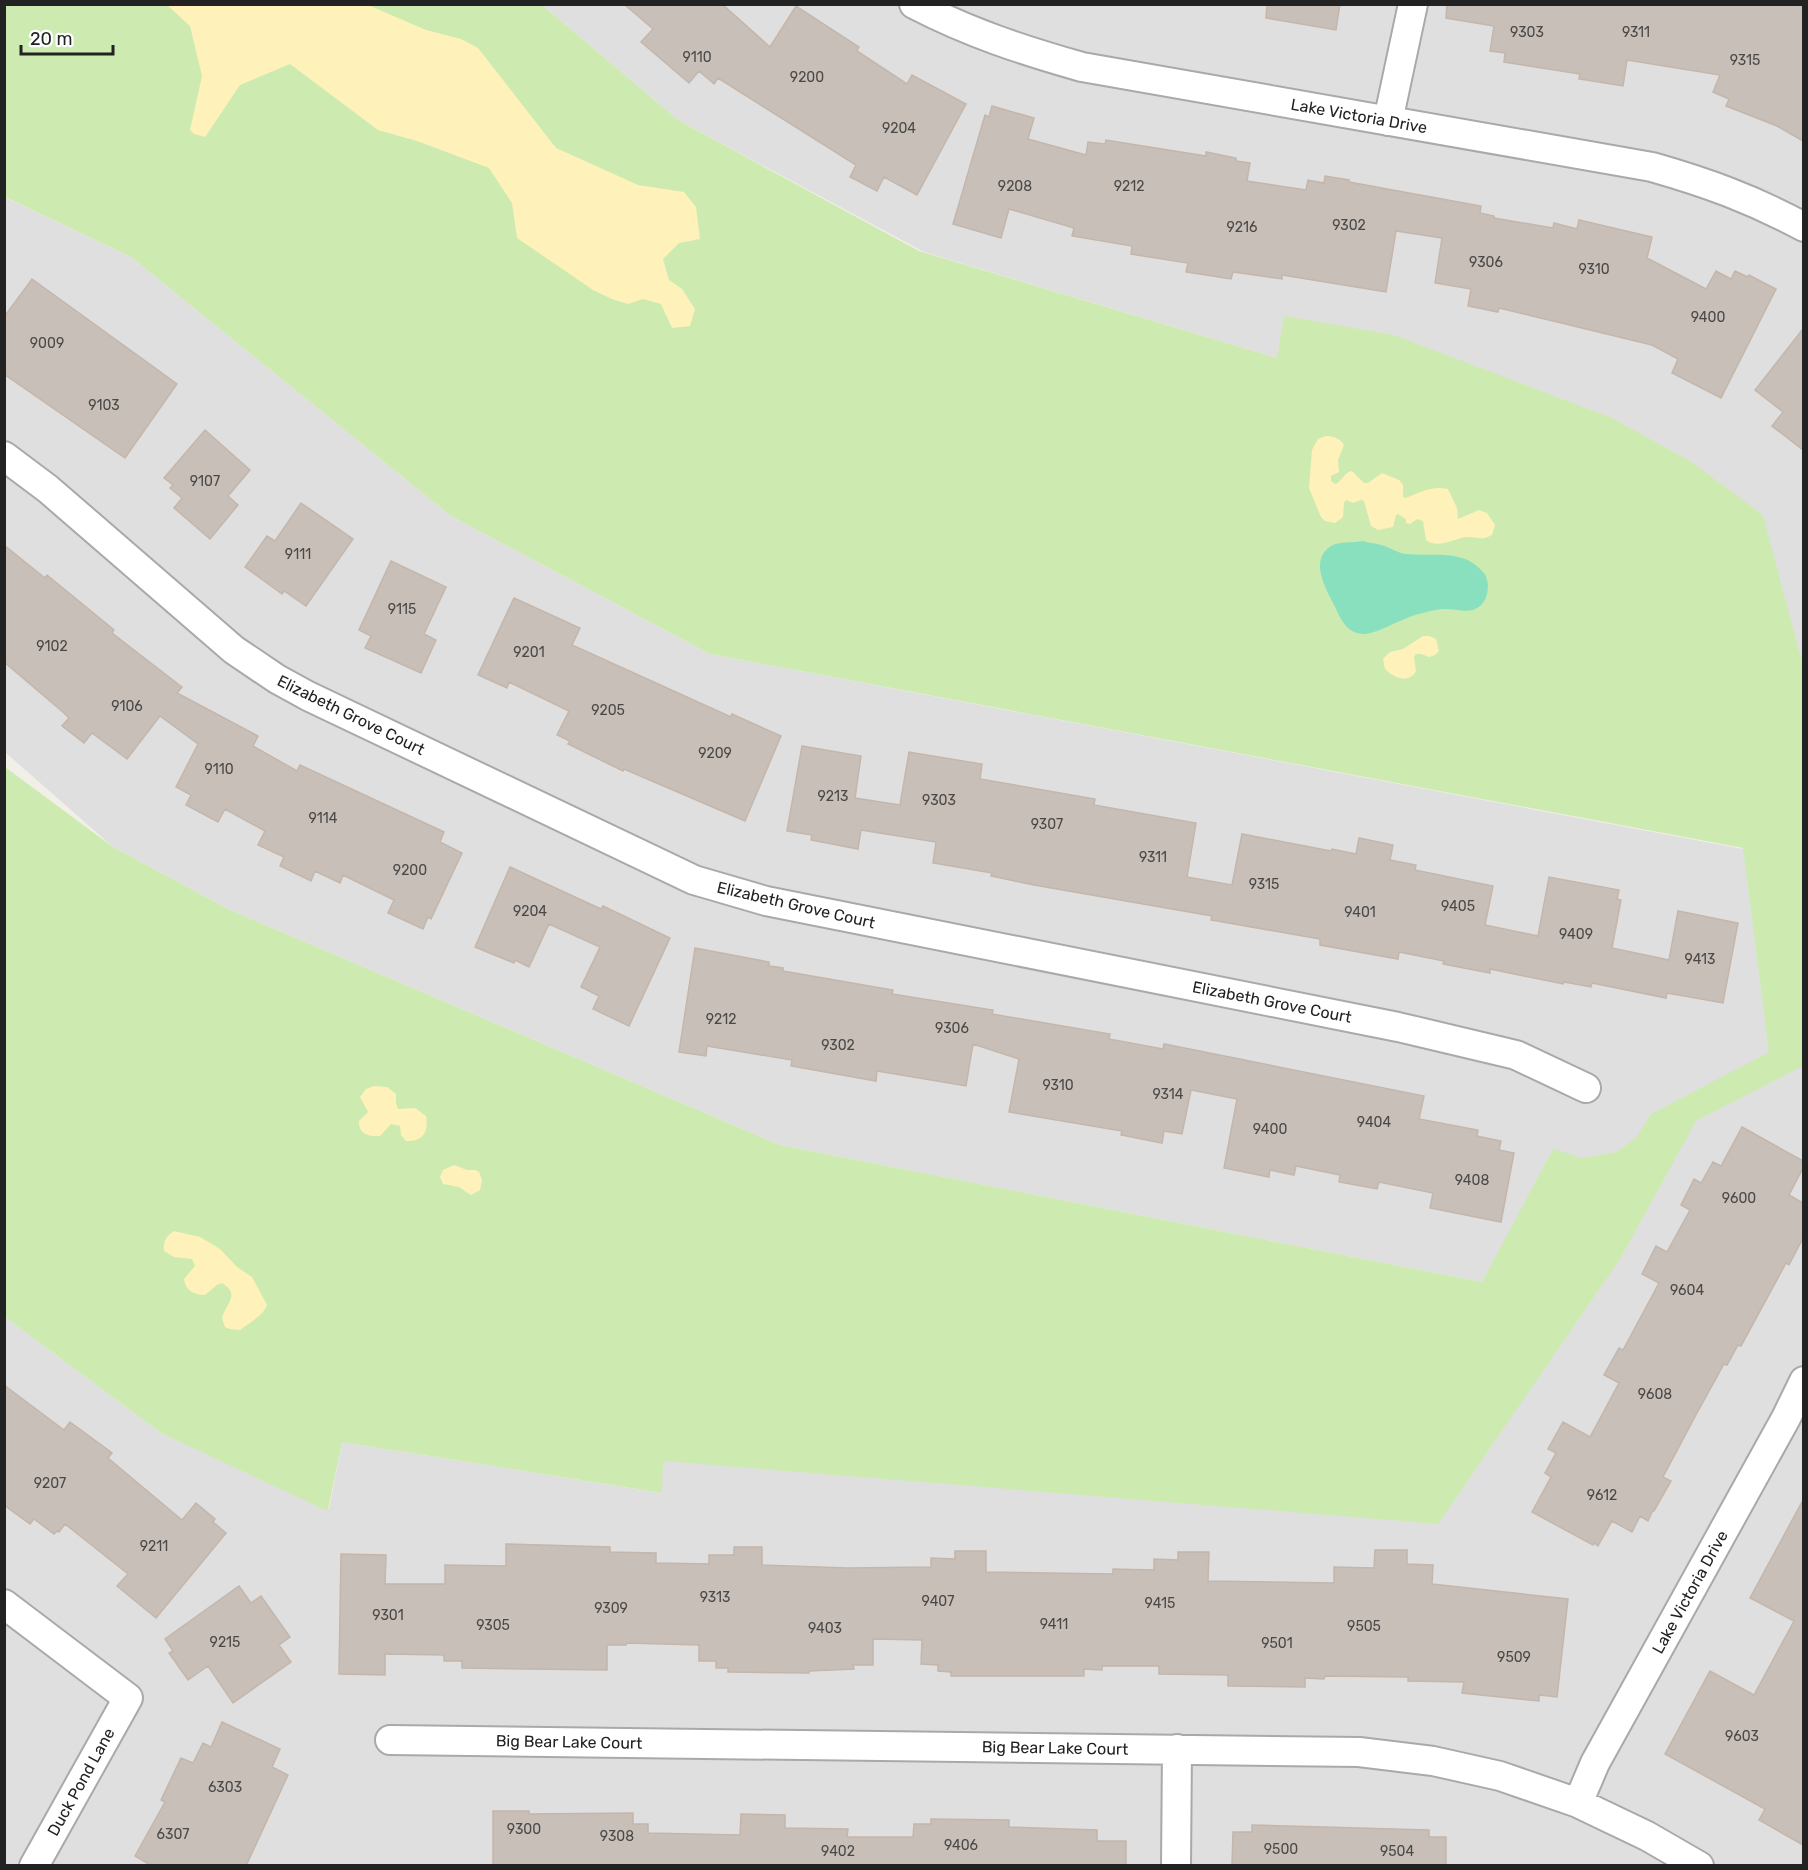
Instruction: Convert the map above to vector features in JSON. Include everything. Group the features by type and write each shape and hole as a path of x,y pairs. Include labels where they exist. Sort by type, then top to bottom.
{"street":[{"name":"Lake Victoria Drive","path":"914,4 944,20 1012,48 1082,67 1652,167 1708,183 1762,205 1803,227"},
{"path":"1388,121 1413,4"},
{"name":"Elizabeth Grove Court","path":"4,456 48,489 234,650 277,679 308,696 694,880 766,901 1374,1023 1516,1055 1587,1088"},
{"name":"Lake Victoria Drive","path":"1578,1803 1595,1763 1795,1423 1803,1381"},
{"name":"Duck Pond Lane","path":"4,1604 128,1698 34,1866"},
{"name":"Big Bear Lake Court","path":"390,1740 1359,1752 1433,1761 1500,1776 1578,1803 1647,1836 1699,1866"},
{"path":"1176,1866 1177,1749"}],"shaded area":[{"path":"542,5 1803,5 1803,782 1277,358 924,252 678,120"},
{"path":"4,197 131,257 451,516 710,654 1743,849 1803,892 1803,1865 5,1865 5,1317 161,1433 329,1509 342,1442 661,1493 662,1460 1438,1523 1482,1282 780,1145 230,910 113,847 5,752"}],"green space":[{"path":"5,5 542,5 678,120 919,251 1277,358 1284,316 1394,335 1612,418 1690,461 1763,515 1803,666 1803,1066 1696,1121 1620,1259 1438,1524 663,1461 662,1493 342,1442 328,1510 161,1433 5,1317 5,767 113,847 230,910 780,1145 1482,1282 1553,1149 1582,1158 1616,1152 1636,1138 1651,1114 1769,1052 1743,848 710,654 451,516 131,257 5,197"},
{"path":"1363,541 1406,554 1448,555 1466,559 1475,564 1486,577 1488,588 1485,599 1473,610 1434,610 1369,634 1356,633 1346,626 1339,616 1325,586 1320,564 1325,551 1334,544"}],"sand":[{"path":"167,5 368,5 426,30 461,39 478,48 556,148 638,185 684,192 696,207 700,239 679,243 663,259 669,280 682,289 695,309 690,326 672,328 661,304 643,299 628,304 593,290 517,238 512,203 489,168 417,141 378,130 290,64 240,85 205,137 194,134 190,130 202,76 190,26"},
{"path":"1326,436 1336,438 1344,445 1338,460 1339,472 1331,476 1331,481 1335,484 1352,471 1364,483 1368,483 1382,473 1399,480 1403,485 1403,497 1405,498 1431,489 1448,489 1457,508 1458,519 1479,510 1487,513 1495,525 1492,535 1483,538 1469,537 1431,543 1426,540 1423,521 1417,519 1410,524 1406,523 1406,519 1398,514 1393,527 1378,530 1371,526 1364,501 1361,500 1353,503 1346,500 1343,517 1335,523 1325,521 1321,517 1309,488 1312,450 1318,439"},
{"path":"1423,636 1436,639 1439,651 1429,657 1416,654 1414,657 1416,671 1413,675 1401,678 1385,669 1383,659 1390,652 1403,649"},
{"path":"374,1086 387,1087 396,1094 398,1109 415,1108 426,1116 427,1127 421,1138 406,1141 401,1135 400,1126 391,1124 380,1136 362,1132 359,1121 368,1112 360,1097 366,1089"},
{"path":"454,1165 479,1172 482,1180 480,1190 471,1195 459,1187 443,1184 440,1177 443,1170"},
{"path":"174,1231 200,1237 220,1249 237,1267 252,1277 267,1305 263,1312 240,1330 225,1327 222,1318 231,1299 231,1291 222,1283 205,1295 188,1289 184,1279 195,1266 192,1259 174,1257 164,1251 166,1240"}],"building":[{"path":"624,4 722,4 770,47 796,6 859,47 857,51 907,84 912,75 966,104 917,195 884,177 877,191 850,177 856,165 718,78 714,84 699,71 689,83 641,42 653,29"},
{"path":"1267,4 1340,4 1336,30 1266,18"},
{"path":"1447,4 1803,4 1803,141 1777,126 1726,106 1729,99 1713,92 1720,75 1627,60 1623,86 1579,79 1580,74 1504,62 1505,53 1490,51 1494,26 1446,18"},
{"path":"992,106 1034,118 1028,139 1086,155 1088,142 1105,144 1106,140 1206,156 1206,152 1250,163 1247,181 1306,190 1308,180 1324,183 1325,176 1481,206 1480,213 1494,216 1494,218 1553,228 1554,223 1577,229 1579,220 1652,237 1647,258 1706,289 1716,271 1731,279 1735,271 1748,277 1749,275 1776,289 1721,398 1672,373 1678,359 1652,345 1499,308 1498,312 1468,306 1471,289 1435,283 1442,238 1396,231 1386,292 1282,275 1282,279 1233,272 1231,279 1186,272 1188,263 1131,254 1132,246 1072,236 1074,228 1009,209 1001,238 953,224 985,115 989,117"},
{"path":"32,279 177,384 125,458 4,374 4,317"},
{"path":"1803,329 1803,450 1772,426 1783,412 1755,390"},
{"path":"205,430 250,470 228,496 238,505 210,539 174,508 182,498 170,488 173,485 164,478"},
{"path":"301,503 353,539 306,606 284,591 282,594 245,567 267,536 275,541"},
{"path":"4,545 45,578 47,575 114,630 112,633 182,687 177,693 258,736 253,746 297,771 300,765 444,832 440,842 462,853 431,919 428,917 423,929 388,913 394,900 343,875 340,883 315,871 311,881 280,866 284,857 258,845 265,831 225,809 218,822 186,805 191,795 176,787 198,744 160,716 127,759 92,733 84,743 62,726 69,718 4,662"},
{"path":"391,561 446,587 424,634 436,640 421,673 365,648 371,636 359,630"},
{"path":"514,598 580,628 572,645 731,717 732,714 781,736 745,821 624,769 623,771 568,744 570,741 557,735 569,711 509,682 507,688 478,675"},
{"path":"802,746 861,756 855,798 900,805 909,752 982,764 980,779 1095,799 1094,805 1196,823 1187,877 1232,885 1242,834 1356,854 1359,838 1393,845 1390,860 1416,865 1415,870 1493,886 1485,925 1538,936 1549,877 1619,890 1617,899 1621,900 1612,948 1669,960 1678,911 1738,923 1723,1003 1667,993 1666,998 1592,983 1591,987 1564,982 1563,984 1490,969 1490,973 1399,952 1398,959 1320,945 1320,939 1211,920 1212,916 1034,885 991,876 992,873 933,863 936,842 861,830 858,849 811,840 812,835 787,831"},
{"path":"510,867 601,909 603,906 670,938 629,1026 593,1009 599,996 581,987 600,947 549,924 529,967 475,947"},
{"path":"695,948 769,962 769,966 783,968 783,971 893,990 892,994 993,1010 992,1014 1110,1034 1109,1039 1163,1049 1164,1044 1424,1096 1419,1119 1478,1130 1477,1136 1501,1141 1499,1150 1514,1153 1501,1222 1430,1208 1433,1193 1379,1182 1377,1189 1339,1182 1340,1175 1296,1166 1294,1175 1270,1170 1269,1177 1224,1168 1237,1099 1191,1090 1182,1134 1164,1131 1162,1143 1121,1135 1122,1131 1009,1112 1019,1059 973,1044 966,1086 877,1071 876,1081 791,1066 792,1060 707,1046 706,1056 679,1052"},
{"path":"1742,1127 1803,1161 1803,1168 1789,1195 1803,1203 1803,1238 1789,1265 1786,1263 1741,1346 1738,1345 1727,1365 1724,1364 1697,1413 1663,1477 1671,1481 1648,1521 1640,1516 1632,1532 1612,1521 1598,1546 1594,1543 1593,1545 1532,1512 1551,1477 1545,1473 1556,1453 1548,1449 1563,1422 1590,1437 1619,1383 1604,1375 1619,1348 1623,1350 1659,1283 1642,1274 1656,1246 1667,1252 1690,1210 1681,1205 1694,1179 1701,1183 1713,1162 1721,1166"},
{"path":"4,1385 64,1430 70,1422 112,1453 108,1458 182,1520 196,1503 215,1519 213,1522 226,1533 156,1618 117,1586 128,1574 65,1524 59,1532 54,1534 34,1519 30,1524 4,1505"},
{"path":"1803,1500 1803,1845 1759,1820 1765,1809 1665,1754 1710,1671 1754,1695 1794,1621 1750,1598"},
{"path":"506,1544 610,1547 610,1552 656,1553 656,1563 709,1564 709,1555 734,1555 734,1547 762,1547 762,1565 848,1568 931,1567 931,1558 955,1559 955,1551 986,1551 986,1572 1113,1574 1113,1569 1154,1570 1154,1559 1178,1560 1178,1552 1209,1552 1208,1581 1334,1583 1334,1567 1374,1568 1375,1550 1407,1550 1407,1564 1433,1565 1432,1584 1568,1599 1557,1697 1539,1695 1539,1701 1462,1693 1464,1682 1408,1681 1408,1677 1325,1676 1324,1679 1305,1678 1305,1687 1228,1686 1228,1675 1159,1674 1159,1666 1102,1666 1102,1670 1084,1669 1084,1676 951,1676 951,1672 938,1671 938,1665 921,1664 922,1640 873,1639 873,1665 853,1665 854,1669 809,1671 809,1673 728,1672 728,1668 716,1668 716,1661 699,1661 699,1645 627,1643 626,1645 607,1645 607,1670 462,1668 462,1661 444,1661 444,1655 385,1654 385,1675 339,1674 341,1554 386,1555 385,1584 445,1584 445,1565 506,1566"},
{"path":"239,1586 251,1603 261,1596 290,1637 279,1645 291,1662 233,1703 208,1666 188,1680 169,1653 173,1651 165,1639"},
{"path":"222,1722 280,1749 272,1767 288,1775 246,1866 152,1866 135,1856 165,1802 161,1800 181,1758 193,1763 203,1743 211,1747"},
{"path":"493,1811 529,1811 529,1814 633,1813 633,1824 648,1824 648,1833 740,1835 741,1814 785,1815 785,1828 848,1829 847,1837 913,1837 914,1824 931,1824 931,1819 1009,1820 1009,1827 1097,1830 1097,1841 1126,1841 1126,1866 493,1866"},
{"path":"1252,1825 1429,1830 1429,1837 1446,1837 1446,1866 1232,1866 1233,1832 1252,1832"}]}
